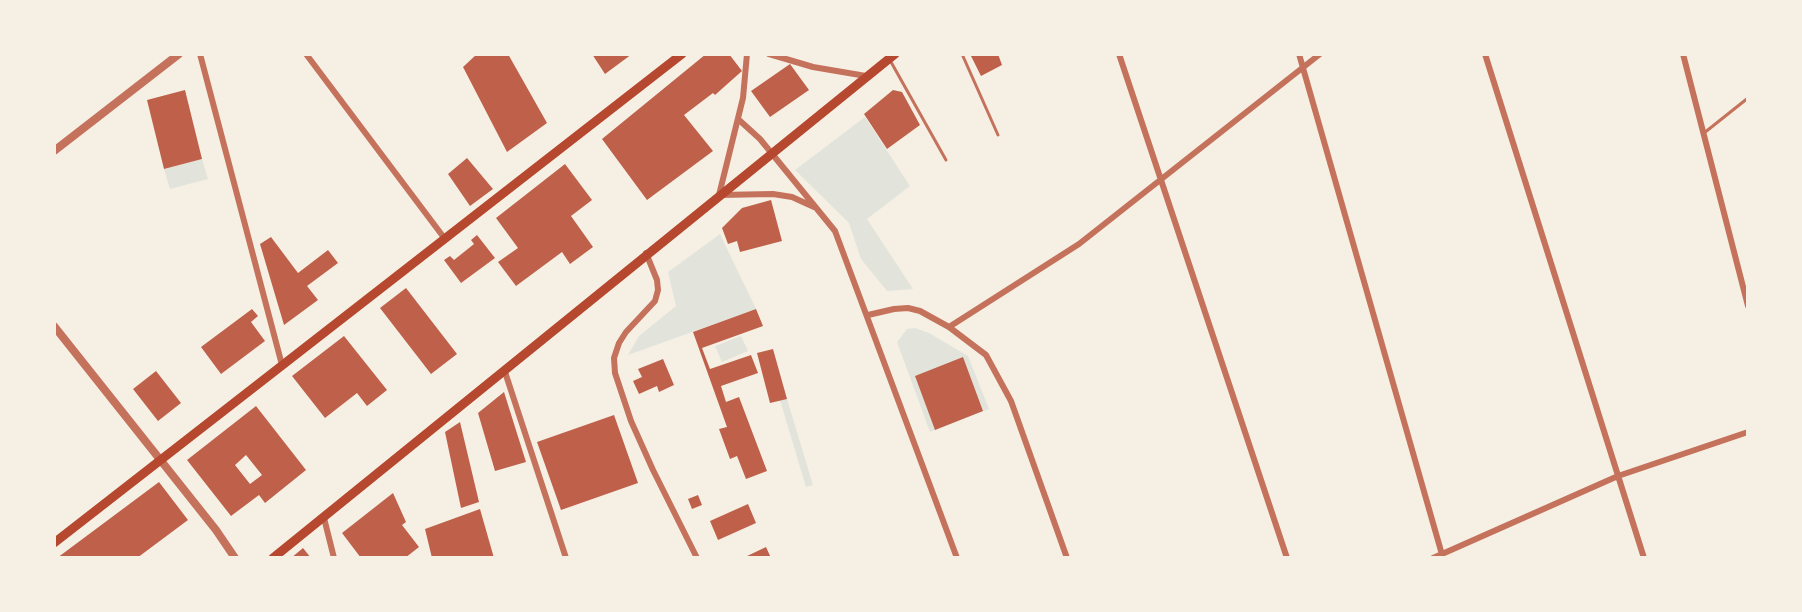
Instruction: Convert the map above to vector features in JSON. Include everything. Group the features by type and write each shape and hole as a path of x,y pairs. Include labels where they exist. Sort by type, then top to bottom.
{"main road":[{"path":"54,543 682,54"},
{"path":"273,558 892,56"}],"street":[{"path":"54,151 179,54"},
{"path":"200,54 282,365"},
{"path":"306,54 445,239"},
{"path":"747,54 738,119 719,195 773,194 792,197 817,209"},
{"path":"769,54 813,67 868,76"},
{"path":"1119,54 1287,558"},
{"path":"1299,54 1442,556"},
{"path":"949,327 1079,244 1320,54"},
{"path":"1485,54 1644,558"},
{"path":"1683,54 1748,306"},
{"path":"738,119 760,139 835,231 957,558"},
{"path":"646,253 658,290 650,309 633,323 619,343 614,358 615,373 648,458 697,558"},
{"path":"868,315 908,308 949,327 986,355 1004,384 1067,558"},
{"path":"54,326 235,558"},
{"path":"505,372 566,558"},
{"path":"1433,558 1618,476 1748,432"},
{"path":"324,518 334,558"}],"lane":[{"path":"962,54 998,135"},
{"path":"892,56 946,160"},
{"path":"1704,133 1748,98"}],"shaded area":[{"path":"865,117 910,186 867,219 913,289 887,291 861,259 849,223 795,170"},
{"path":"202,159 208,179 170,189 164,169"},
{"path":"720,234 756,309 628,355 639,336 676,306 668,272"},
{"path":"915,328 968,356 989,409 930,432 897,342 907,329"},
{"path":"741,336 748,351 722,362 715,346"},
{"path":"787,399 813,485 806,487 780,400"}],"building":[{"path":"477,54 508,54 547,123 507,152 463,67"},
{"path":"592,54 632,54 605,74"},
{"path":"706,54 729,54 742,71 715,95 713,93 684,115 713,151 647,200 602,139"},
{"path":"970,54 998,54 1002,65 981,76"},
{"path":"790,64 809,90 770,117 751,91"},
{"path":"185,90 202,159 164,169 147,100"},
{"path":"893,90 902,92 920,125 887,149 864,114"},
{"path":"467,158 493,189 470,206 448,174"},
{"path":"565,164 592,200 571,216 593,247 570,264 562,252 516,286 498,262 518,248 496,218"},
{"path":"771,200 782,241 740,252 737,241 728,244 722,228 742,208"},
{"path":"477,235 495,258 461,283 444,260 450,256 454,260 474,244 471,240"},
{"path":"271,237 298,273 328,250 338,263 307,286 318,300 284,325 260,244"},
{"path":"406,288 457,354 431,374 380,308"},
{"path":"252,309 258,316 251,322 265,341 221,374 201,347"},
{"path":"756,309 763,326 702,348 710,369 751,355 758,373 721,386 726,402 739,397 767,471 746,479 737,456 730,459 719,429 727,427 693,332"},
{"path":"344,336 387,390 367,406 357,393 325,418 292,376"},
{"path":"773,349 787,399 770,403 757,353"},
{"path":"963,357 983,411 935,430 915,376"},
{"path":"663,359 674,385 659,392 657,386 639,394 633,381 642,377 638,369"},
{"path":"156,371 181,403 158,421 133,389"},
{"path":"504,392 526,462 495,471 478,413"},
{"path":"256,406 306,470 265,503 259,495 231,516 187,460","holes":["246,455 262,475 250,484 235,465"]},
{"path":"614,415 638,483 561,510 537,442"},
{"path":"460,422 479,502 461,508 445,432"},
{"path":"159,482 188,520 137,558 57,558"},
{"path":"393,493 406,522 402,525 419,547 405,558 361,558 342,533"},
{"path":"698,495 702,505 692,509 688,499"},
{"path":"748,504 756,523 718,540 710,521"},
{"path":"480,509 494,558 432,558 425,529"},
{"path":"766,547 771,558 743,558"},
{"path":"303,548 311,558 291,558"}]}
